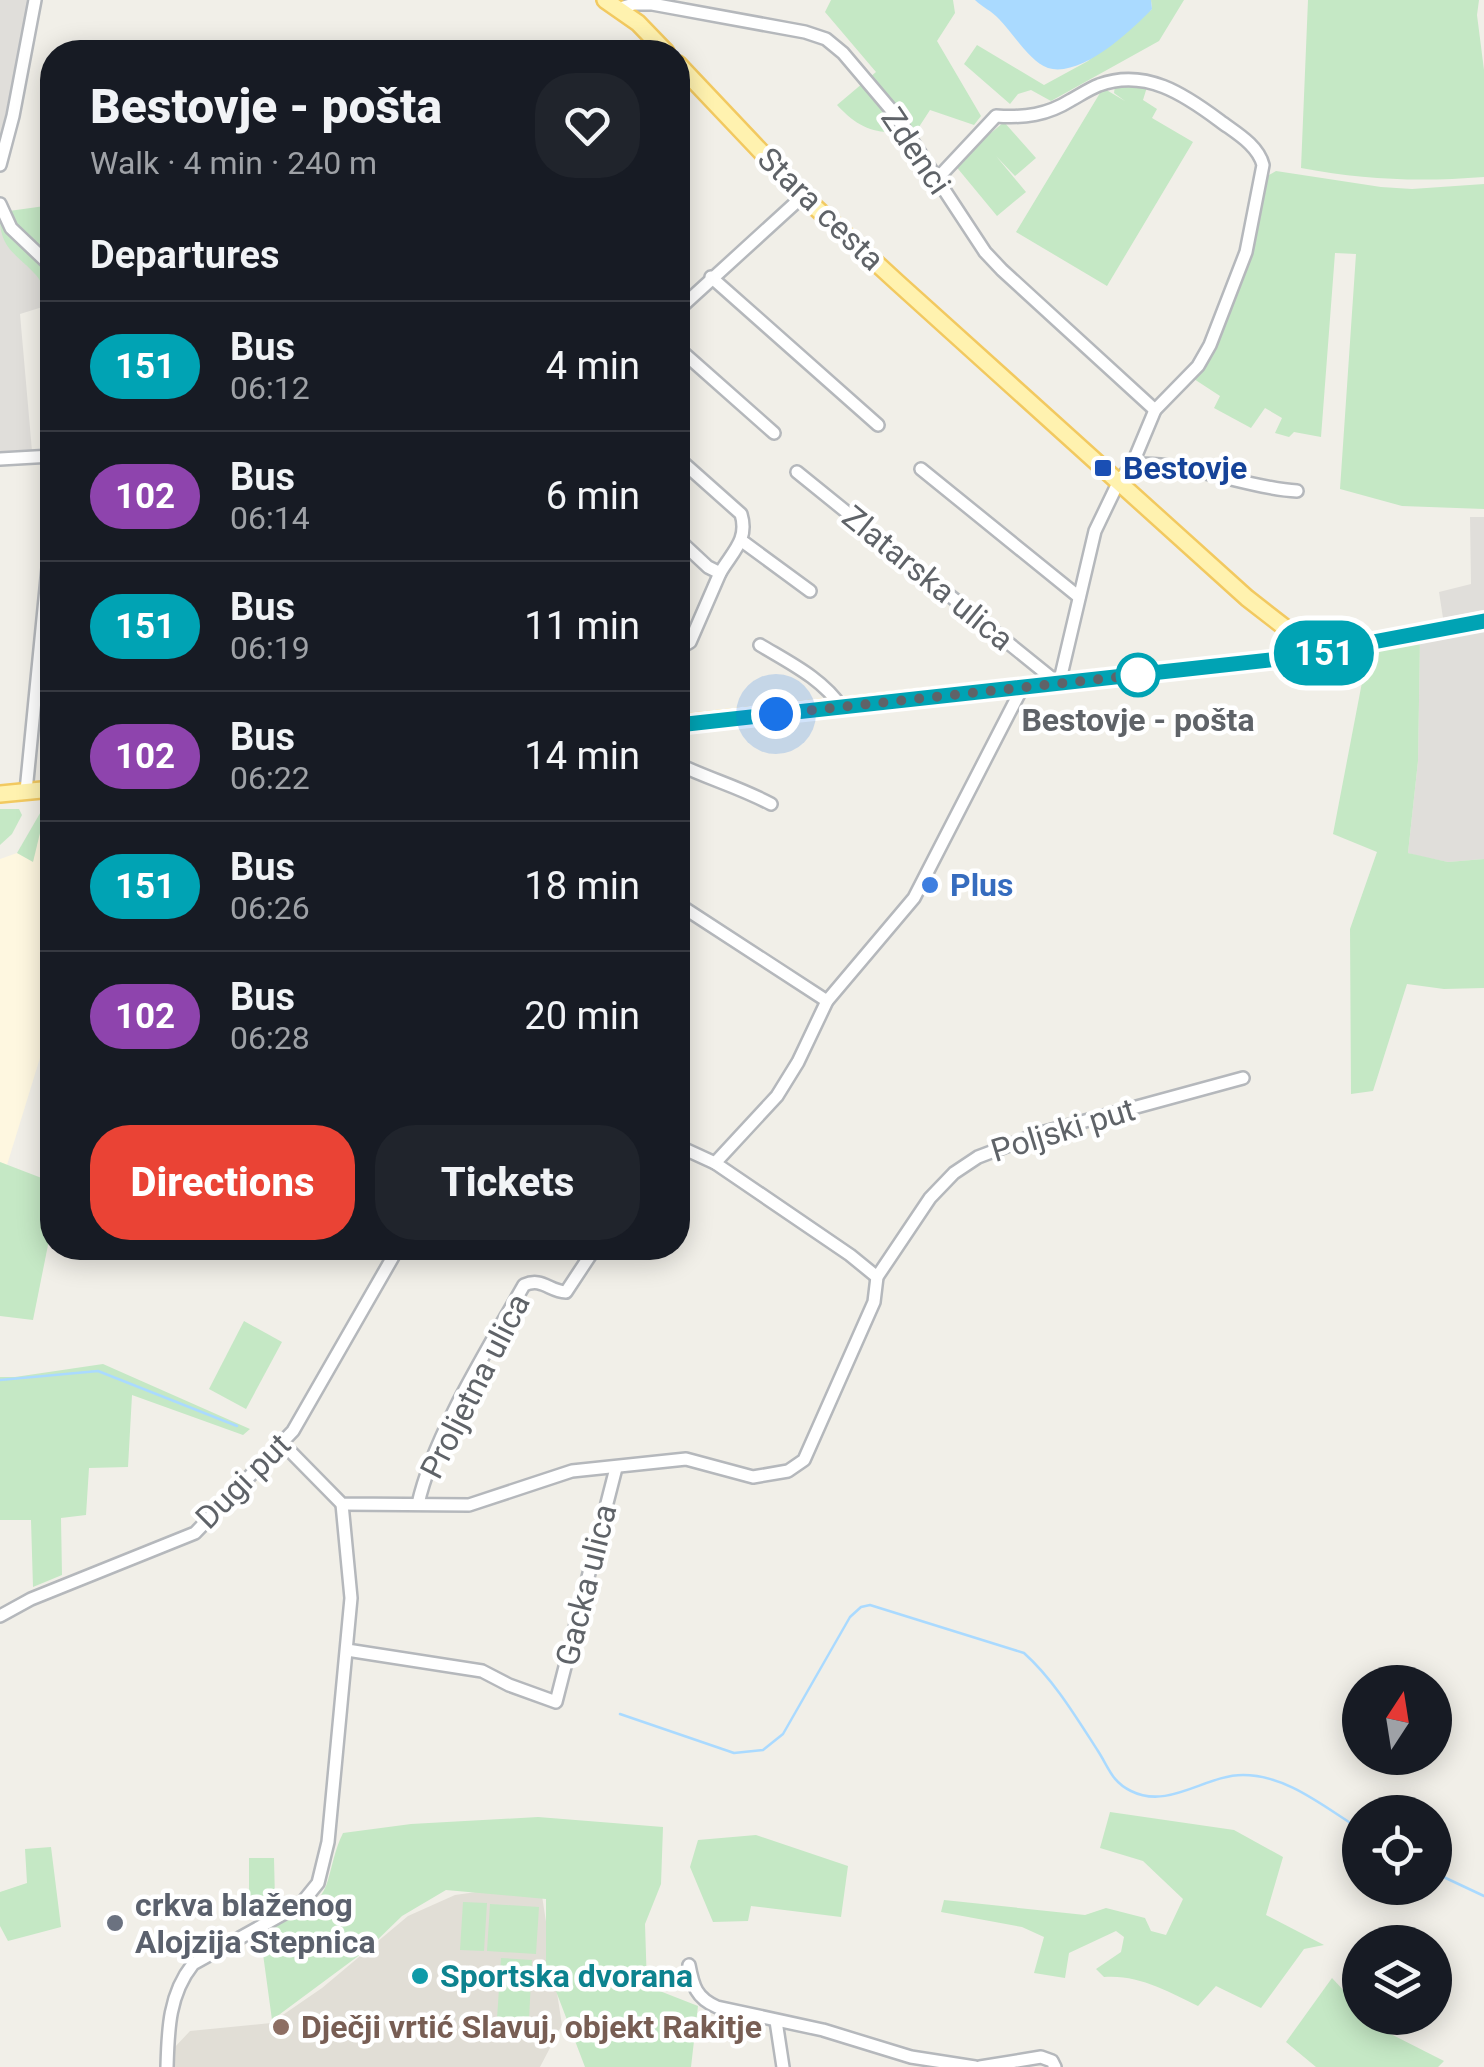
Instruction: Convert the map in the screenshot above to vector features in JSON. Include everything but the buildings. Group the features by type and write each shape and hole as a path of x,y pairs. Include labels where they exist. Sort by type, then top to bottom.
{"main road":[{"path":"612,4 652,40"},
{"name":"Stara cesta","path":"690,77 804,196 1119,481"},
{"path":"1119,481 1247,598 1319,654"},
{"path":"690,723 1319,654 1484,621"},
{"path":"0,794 40,790"}],"street":[{"path":"0,164 35,0"},
{"name":"Zdenci","path":"612,4 652,4 804,32 826,40 843,53 893,112 985,252 1156,410"},
{"path":"936,180 996,116 1030,118 1099,84 1120,80 1154,81 1171,88 1254,148 1263,164 1246,252 1210,345 1198,366 1156,410 1132,465 1119,481 1095,531 1060,684"},
{"path":"690,298 804,196"},
{"path":"0,204 12,228 40,255"},
{"path":"711,277 878,425"},
{"path":"690,358 774,432"},
{"path":"0,459 40,457"},
{"path":"1132,465 1164,465 1260,488 1298,491"},
{"path":"690,469 744,522 742,541 720,573 690,642"},
{"path":"920,469 1079,597"},
{"name":"Zlatarska ulica","path":"797,472 1060,684"},
{"path":"742,541 810,591"},
{"path":"690,549 720,573"},
{"path":"760,645 814,679 832,693 842,708"},
{"path":"26,791 40,649"},
{"path":"715,1163 777,1096 826,1002 914,898 1022,688"},
{"path":"690,770 730,782 771,804"},
{"path":"690,912 826,1002"},
{"name":"Poljski put","path":"616,1468 686,1459 753,1477 788,1471 799,1465 874,1302 877,1277 930,1198 954,1173 978,1156 1042,1133 1243,1078"},
{"path":"690,1152 715,1163 850,1254 877,1277"},
{"name":"Dugi put","path":"0,1616 31,1599 195,1533 283,1444 317,1394 391,1260"},
{"name":"Proljetna ulica","path":"418,1504 422,1483 436,1452 524,1285 542,1282 566,1292 588,1260"},
{"path":"166,2067 174,1998 180,1980 193,1964 302,1904 318,1883 328,1842 351,1598 342,1504 283,1444"},
{"path":"342,1504 469,1505 572,1471 616,1468"},
{"name":"Gacka ulica","path":"347,1650 482,1670 509,1685 556,1702 616,1468"},
{"path":"688,1965 694,1990 703,2001 823,2030 910,2057 978,2067 1041,2057 1052,2061 1055,2067"},
{"path":"776,2021 783,2067"}],"shaded area":[{"path":"0,0 29,0 0,141"},
{"path":"0,219 40,265 40,308 20,314 32,451 0,453"},
{"path":"1470,517 1484,517 1484,610 1443,618 1439,592 1471,584"},
{"path":"1484,628 1484,859 1448,862 1408,853 1418,761 1420,640"},
{"path":"40,832 40,1058 7,1165 0,1162 0,859 17,853 33,861"},
{"path":"540,1883 562,2025 540,2067 175,2067 173,2049 190,2031 271,2023 322,1988 408,1916 455,1895"}],"green space":[{"path":"831,0 953,0 955,13 937,41 981,116 974,125 930,110 917,130 883,132 864,127 846,114 837,105 876,72 825,12"},
{"path":"1151,0 1184,0 1159,41 1051,101 1031,90 1018,94 1010,104 964,64 977,45 1044,85 1088,61 1152,9"},
{"path":"1308,0 1479,0 1477,15 1484,70 1484,177 1392,179 1301,168"},
{"path":"1115,86 1147,87 1143,100 1157,109 1152,118 1193,142 1107,286 1016,232 1103,88 1125,101 1114,93"},
{"path":"1004,122 1036,158 1015,176 996,156 1026,192 997,216 954,164"},
{"path":"1276,171 1412,189 1484,184 1484,509 1402,506 1340,489 1356,254 1335,253 1321,437 1275,433 1282,418 1265,408 1251,428 1214,408 1220,396 1194,379 1213,347 1264,178"},
{"path":"40,207 40,250 16,225 9,211"},
{"path":"0,219 40,265 40,282 11,251"},
{"path":"1420,640 1418,761 1408,853 1448,862 1484,859 1484,988 1444,989 1407,984 1373,1091 1351,1094 1350,929 1377,852 1333,834 1368,651"},
{"path":"0,809 19,809 22,815 12,834 0,845"},
{"path":"40,813 33,862 17,853"},
{"path":"0,1162 40,1177 40,1260 45,1260 33,1320 0,1316"},
{"path":"244,1321 282,1342 246,1409 209,1389"},
{"path":"103,1364 250,1429 243,1435 132,1395 128,1467 89,1468 86,1515 61,1518 62,1575 33,1587 31,1520 0,1520 0,1377"},
{"path":"1110,1812 1234,1830 1283,1857 1266,1915 1324,1945 1304,1949 1261,2008 1216,1986 1198,2006 1141,1981 1104,1977 1096,1969 1121,1952 1124,1937 1116,1931 1069,1953 1065,1978 1034,1973 1044,1937 1022,1927 941,1912 944,1900 1085,1915 1106,1908 1145,1918 1151,1931 1166,1935 1183,1899 1143,1861 1100,1848"},
{"path":"538,1817 663,1827 661,1884 645,1924 647,1986 698,2006 691,2067 585,2067 546,1965 546,1899 446,1890 402,1916 369,1948 272,2020 260,1932 301,1914 317,1900 324,1891 343,1833 411,1824"},
{"path":"756,1835 848,1866 841,1917 751,1906 748,1921 713,1922 690,1867 698,1840"},
{"path":"51,1847 61,1927 8,1941 0,1926 0,1892 27,1883 25,1849"},
{"path":"249,1858 274,1858 275,1901 249,1901"},
{"path":"463,1902 487,1903 484,1951 460,1950"},
{"path":"490,1904 539,1907 536,1954 487,1951"},
{"path":"501,1958 532,1960 529,2020 497,2019"},
{"path":"1332,1978 1342,1989 1342,2035 1393,2035 1444,2061 1438,2067 1316,2067 1286,2042"}],"water":[{"path":"975,0 1151,0 1152,9 1090,60 1061,69 1048,68 1034,59 996,16"}],"waterway":[{"path":"0,1380 98,1371 237,1426"},
{"path":"620,1714 734,1753 763,1750 783,1734 850,1617 870,1605 1024,1653 1064,1699 1115,1779 1131,1791 1159,1797 1229,1776 1259,1776 1290,1786 1342,1818"},
{"path":"1452,1881 1484,1896"}],"bus line":[{"name":"151","path":"690,724 1288,658 1484,621"}],"place":[{"name":"Bestovje","path":"1103,468"},
{"name":"Bestovje - pošta","path":"1138,675"},
{"name":"Plus","path":"930,885"},
{"name":"crkva blaženog Alojzija Stepnica","path":"115,1923"},
{"name":"Sportska dvorana","path":"420,1976"},
{"name":"Dječji vrtić Slavuj, objekt Rakitje","path":"281,2027"}],"route":[{"path":"776,714 1138,675"}]}
